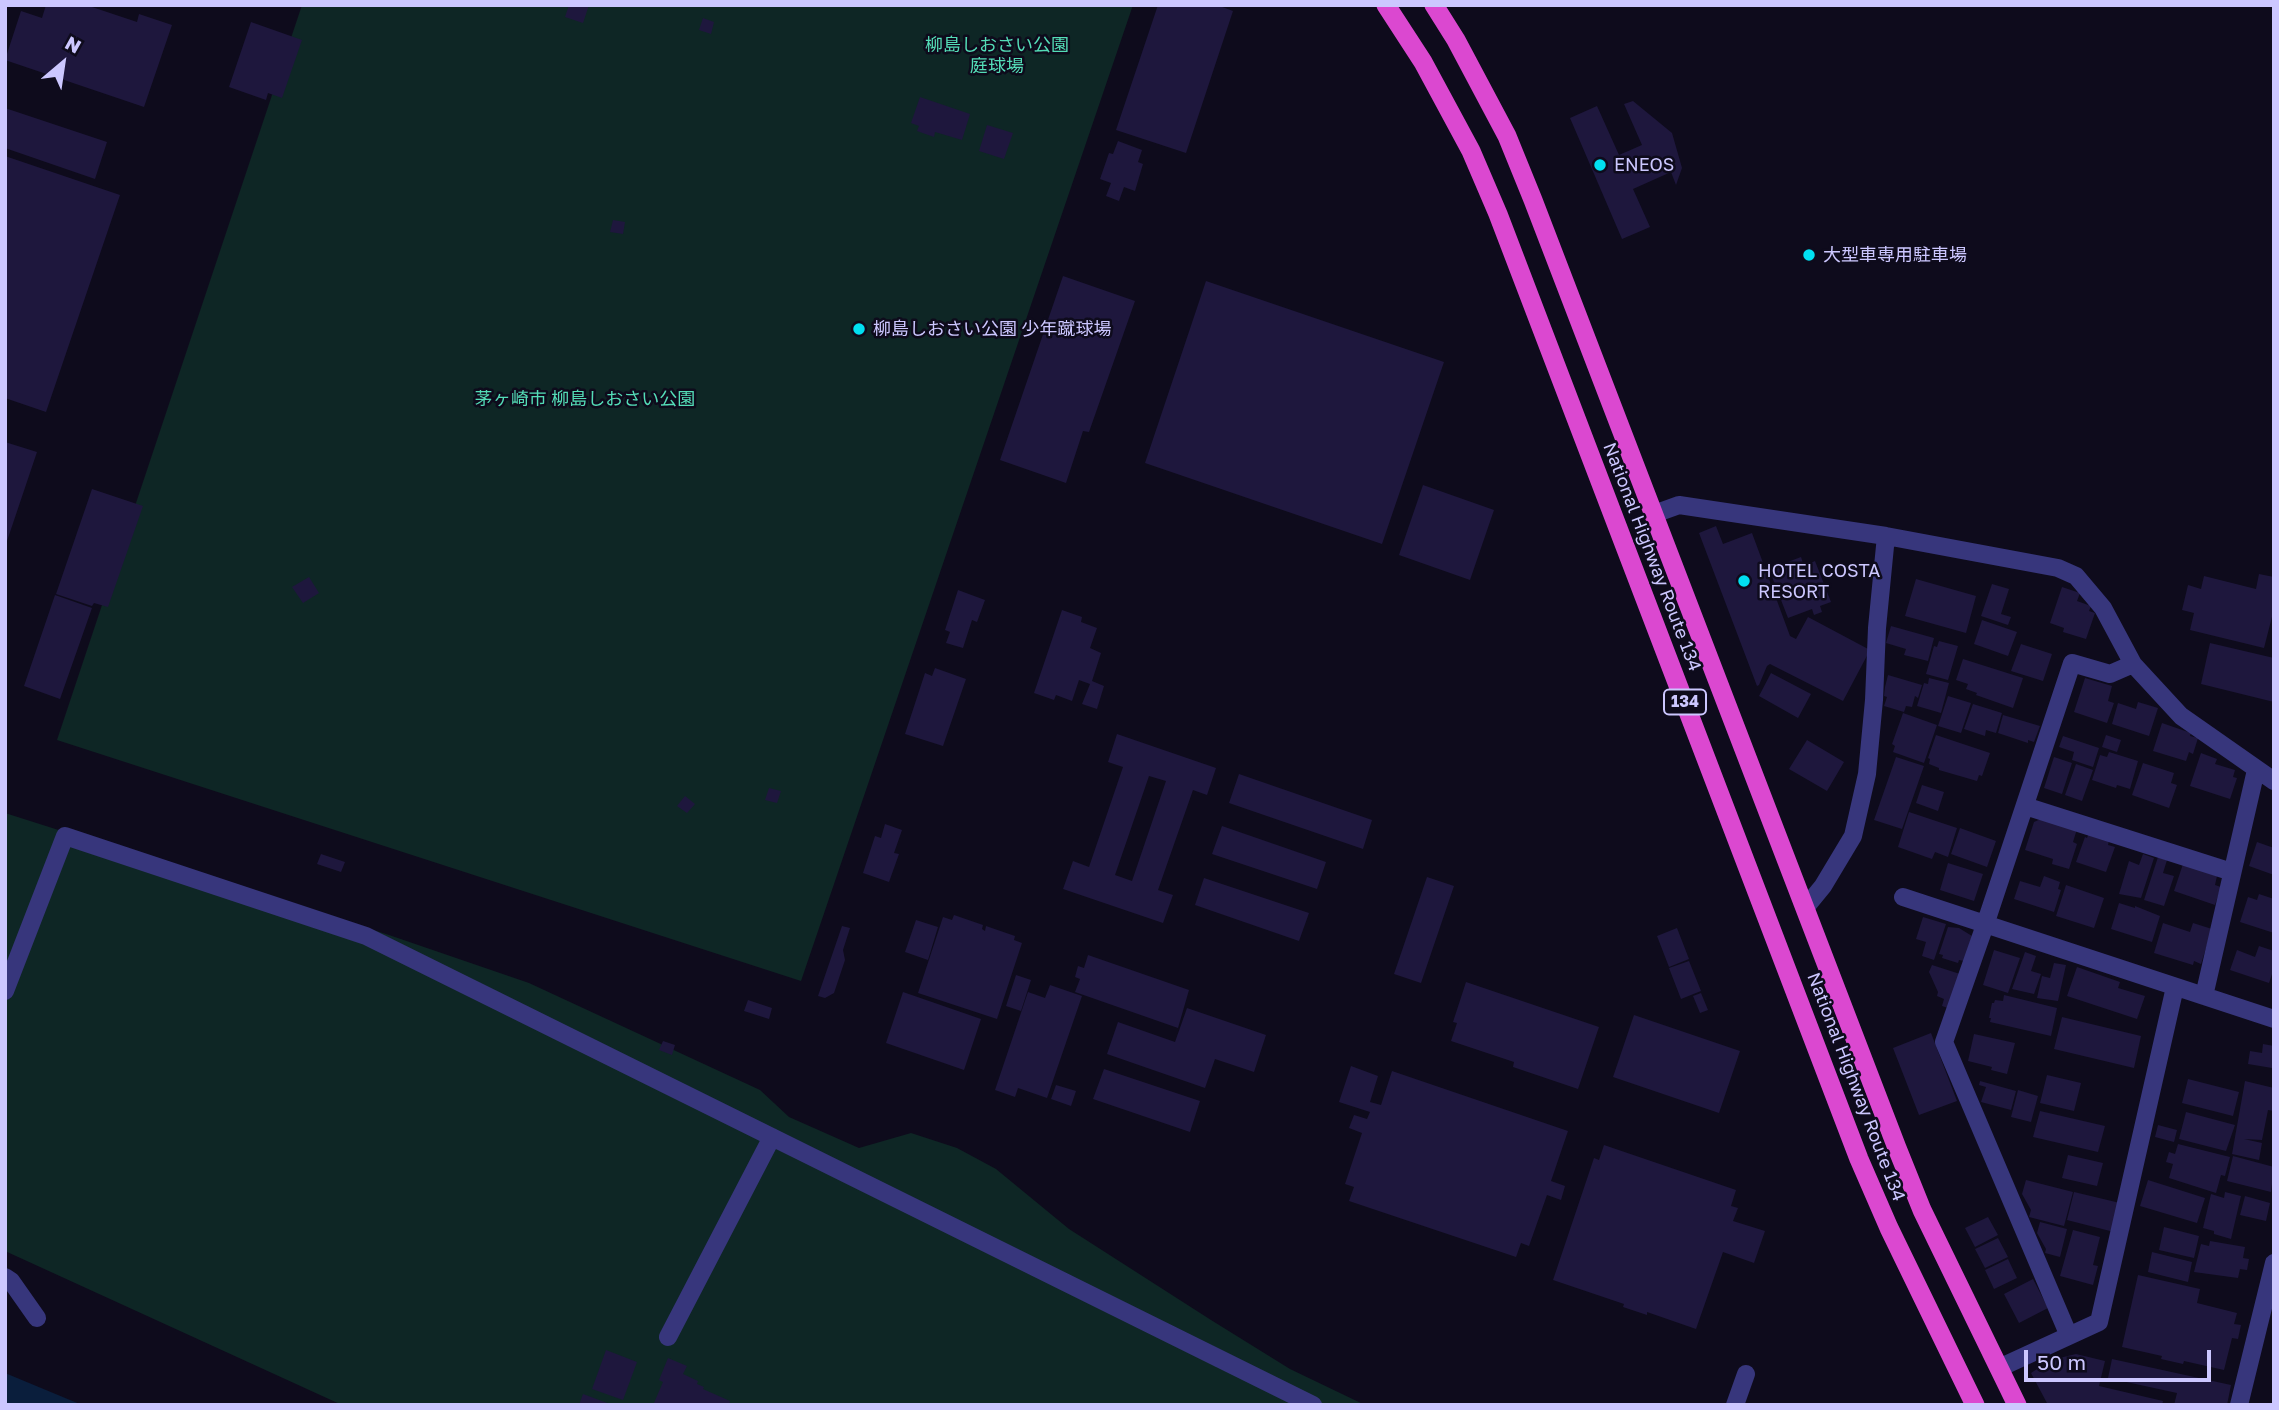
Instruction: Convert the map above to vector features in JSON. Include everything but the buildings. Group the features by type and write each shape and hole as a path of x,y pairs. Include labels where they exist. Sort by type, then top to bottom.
{"highway":[{"name":"National Highway Route 134","path":"1386,5 1423,62 1471,151 1859,1159 1889,1228 1975,1405"},
{"name":"National Highway Route 134","path":"1434,5 1456,40 1507,136 1922,1210 2017,1405"}],"street":[{"path":"1654,514 1679,505 1886,536 2058,568 2076,576 2103,608 2133,664 2181,716 2274,781"},
{"path":"1805,908 1823,886 1853,836 1867,774 1886,536"},
{"path":"2068,1336 1944,1042 1986,925 2072,663 2110,674 2133,664"},
{"path":"2204,996 2256,770"},
{"path":"2025,806 2232,872"},
{"path":"5,991 65,836 366,936 1313,1405"},
{"path":"1903,897 2274,1019"},
{"path":"1999,1368 2099,1322 2175,987"},
{"path":"668,1337 772,1137"},
{"path":"2239,1405 2274,1263"},
{"path":"5,1278 11,1281 37,1318"},
{"path":"1735,1405 1745,1374"}],"green space":[{"name":"茅ヶ崎市 柳島しおさい公園","path":"302,5 1133,5 801,981 57,740"},
{"path":"5,813 389,935 529,983 760,1090 789,1117 859,1148 911,1133 957,1148 996,1169 1069,1229 1211,1320 1290,1369 1365,1405 342,1405 5,1251"}],"water":[{"path":"5,1373 82,1405 5,1405"}],"place":[{"name":"ENEOS","path":"1600,165"},
{"name":"大型車専用駐車場","path":"1809,255"},
{"name":"柳島しおさい公園 少年蹴球場","path":"859,329"},
{"name":"HOTEL COSTA RESORT","path":"1744,581"}],"park label":[{"name":"柳島しおさい公園 庭球場","path":"997,55"}]}
